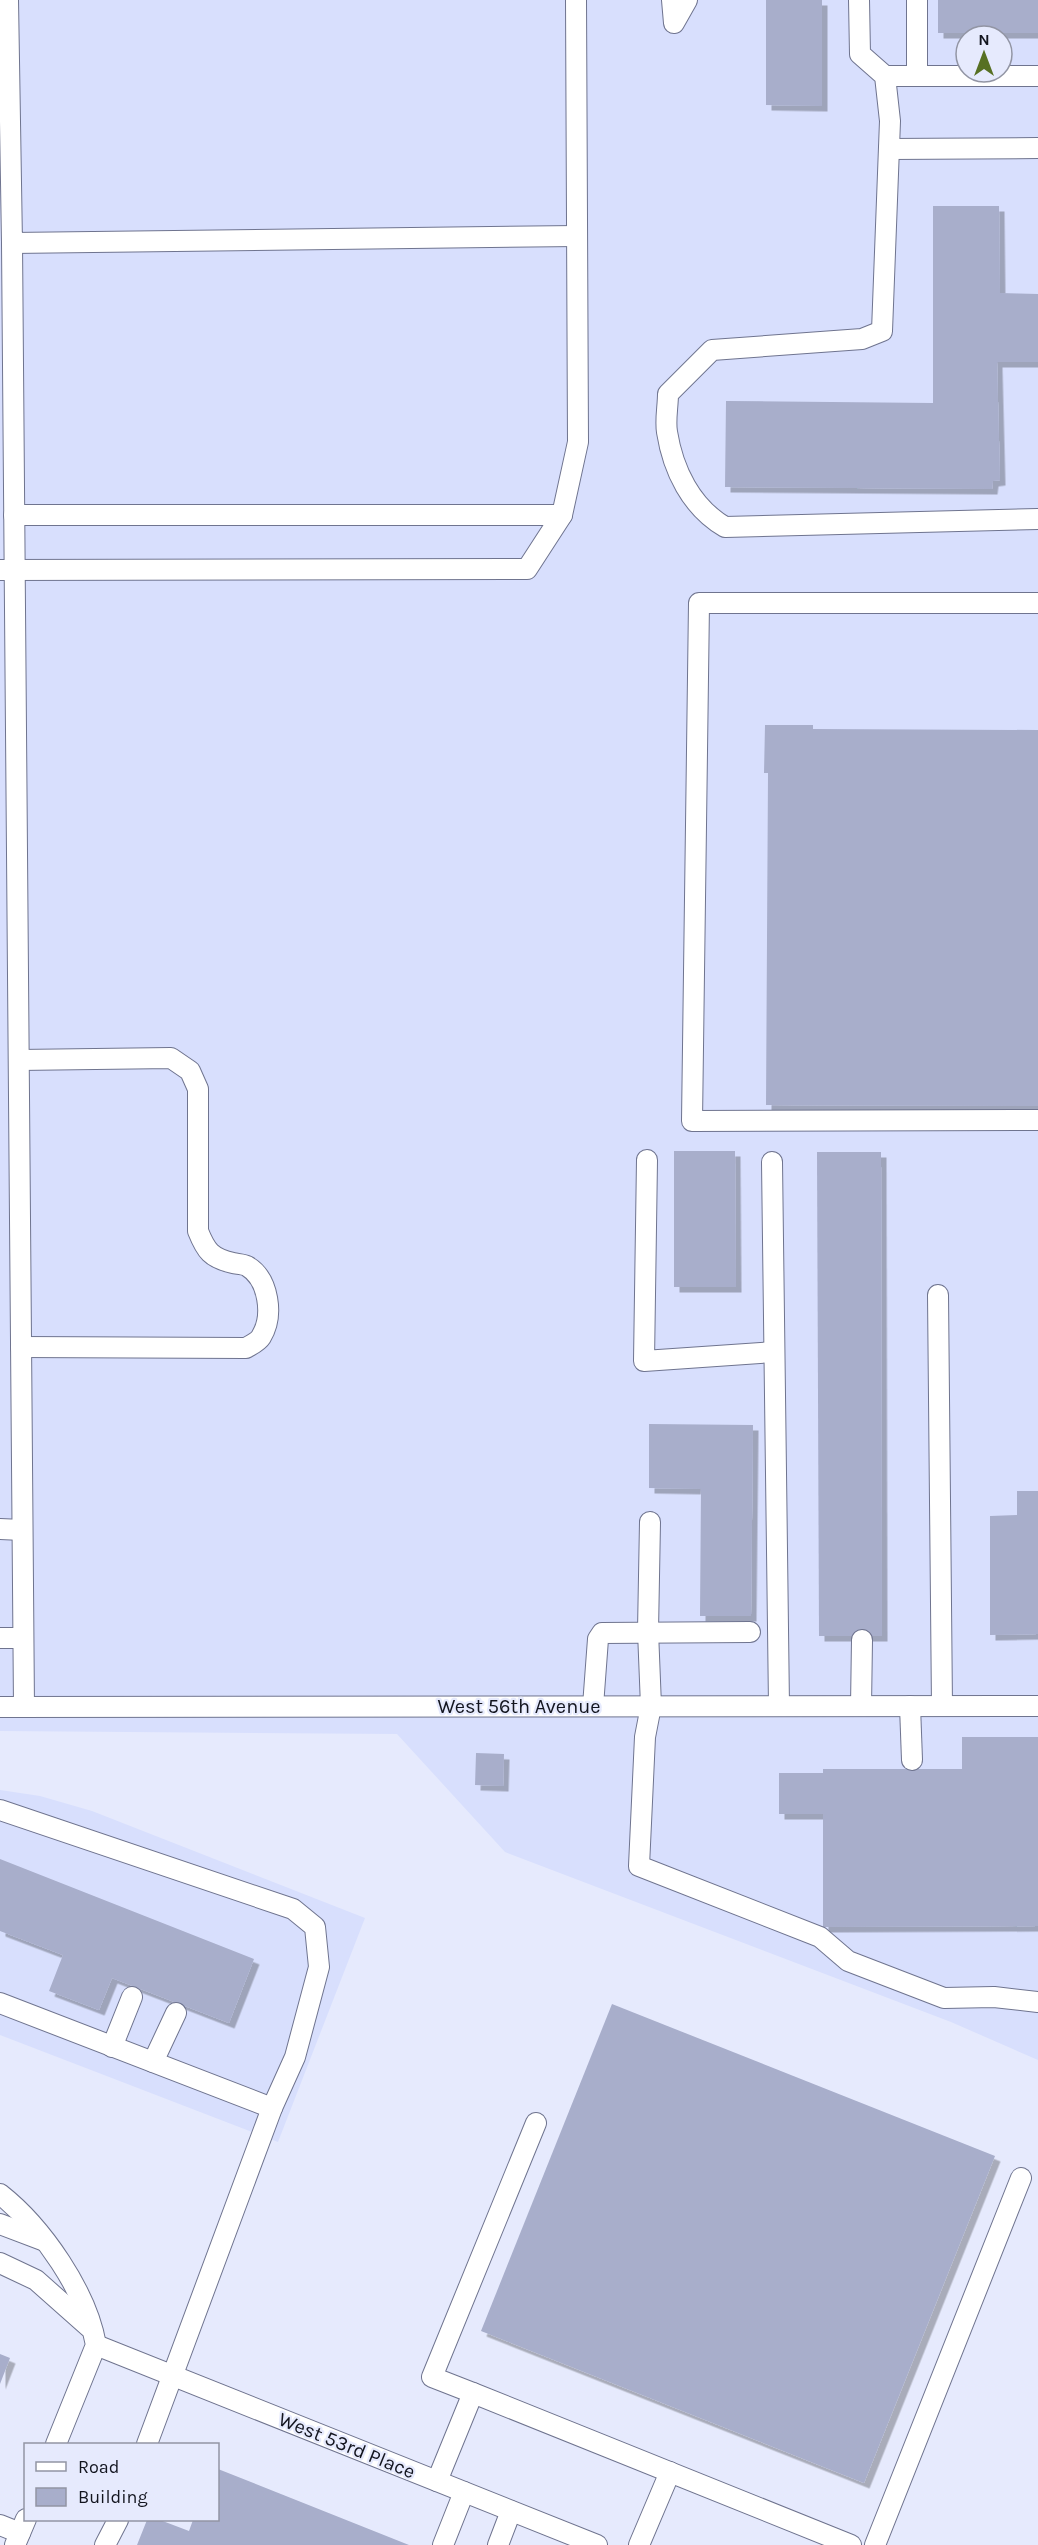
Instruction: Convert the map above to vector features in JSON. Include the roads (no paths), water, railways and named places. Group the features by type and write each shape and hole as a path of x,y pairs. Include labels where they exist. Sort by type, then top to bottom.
{"street":[{"path":"8,0 14,515 8,570 8,736 19,1060 24,1707"},
{"path":"8,570 527,569 562,515 578,442 576,0"},
{"path":"672,0 674,23 687,0"},
{"path":"859,0 860,54 885,76 1038,76"},
{"path":"917,0 917,76"},
{"path":"885,76 890,121 882,331 862,339 711,350 668,394 666,430 682,484 708,517 725,527 1038,519"},
{"path":"889,149 1038,148"},
{"path":"12,243 577,236"},
{"path":"14,515 562,515"},
{"path":"1038,603 699,603 692,1121 1038,1120"},
{"path":"19,1060 171,1058 190,1071 198,1089 198,1231 205,1249 220,1260 246,1266 261,1279 268,1300 266,1324 261,1339 246,1348 21,1347"},
{"path":"647,1160 644,1361 774,1352"},
{"path":"772,1162 779,1706"},
{"path":"938,1295 942,1706"},
{"path":"650,1522 648,1631 651,1706 645,1737 639,1866 820,1937 848,1961 944,1998 994,1997 1038,2002"},
{"path":"0,1529 22,1530"},
{"path":"593,1706 598,1639 602,1633 750,1632"},
{"path":"0,1638 23,1638"},
{"path":"861,1706 862,1640"},
{"path":"910,1706 912,1760"},
{"name":"West 56th Avenue","path":"0,1707 1038,1706"},
{"path":"0,1810 293,1909 315,1927 319,1967 295,2057 272,2109 148,2443"},
{"path":"112,2046 132,1997"},
{"path":"0,2003 272,2109"},
{"path":"153,2062 176,2013"},
{"path":"536,2123 432,2377 850,2545"},
{"path":"875,2545 1021,2178"},
{"path":"0,2194 35,2228 75,2288 94,2338 57,2443"},
{"path":"0,2224 44,2241"},
{"name":"West 53rd Place","path":"0,2263 36,2280 94,2338 173,2376 597,2545"},
{"path":"437,2481 473,2393"},
{"path":"639,2545 670,2472"},
{"path":"444,2545 464,2492"},
{"path":"498,2545 511,2511"},
{"path":"105,2545 117,2521"},
{"path":"0,2524 20,2532"}]}
